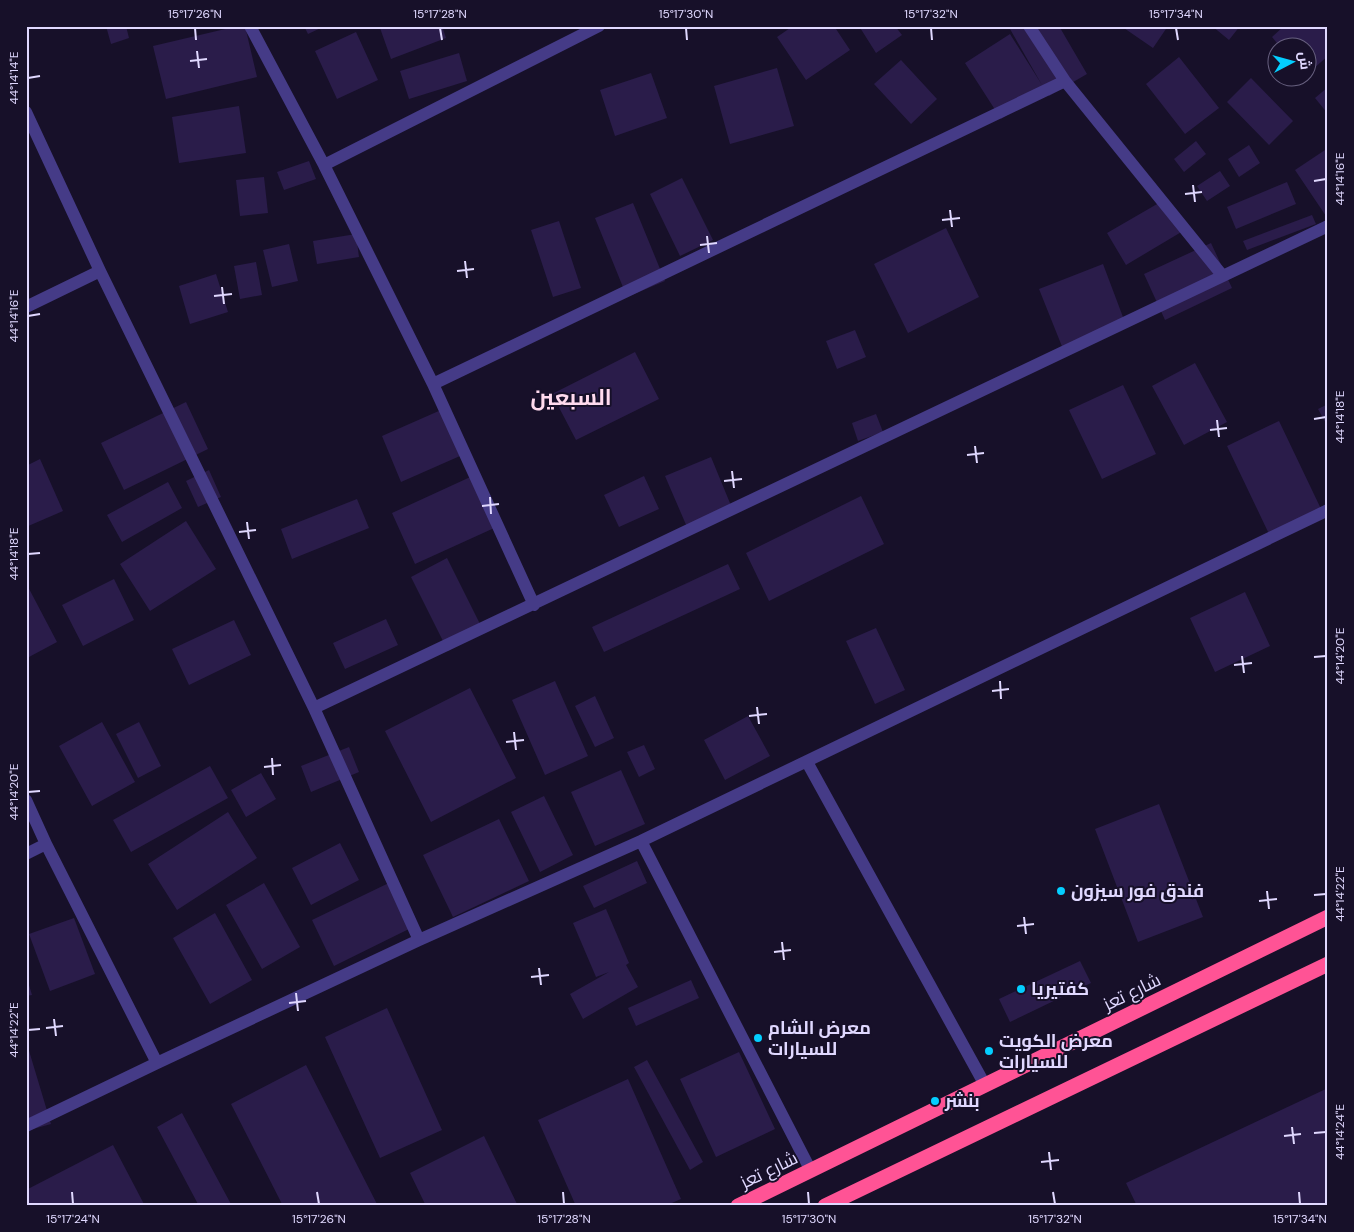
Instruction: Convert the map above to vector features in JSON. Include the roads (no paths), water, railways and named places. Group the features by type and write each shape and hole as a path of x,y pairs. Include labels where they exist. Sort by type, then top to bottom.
{"highway":[{"name":"شارع تعز","path":"738,1206 1328,917"},
{"path":"825,1206 1328,964"}],"street":[{"path":"250,26 324,165 433,384 534,605"},
{"path":"324,165 599,26"},
{"path":"1029,26 1065,81 1222,275"},
{"path":"433,384 1065,81"},
{"path":"26,112 100,271 314,708 420,940"},
{"path":"314,708 1328,226"},
{"path":"26,307 100,271"},
{"path":"26,1126 420,940 641,841 808,762 1328,510"},
{"path":"808,762 984,1085"},
{"path":"26,800 46,844 157,1063"},
{"path":"641,841 811,1171"},
{"path":"26,854 46,844"}],"place":[{"name":"فندق فور سيزون","path":"1061,891"},
{"name":"كفتيريا","path":"1021,989"},
{"name":"معرض الشام للسيارات","path":"758,1038"},
{"name":"معرض الكويت للسيارات","path":"989,1051"},
{"name":"بنشر","path":"935,1101"}],"district":[{"name":"السبعين","path":"571,397"}]}
